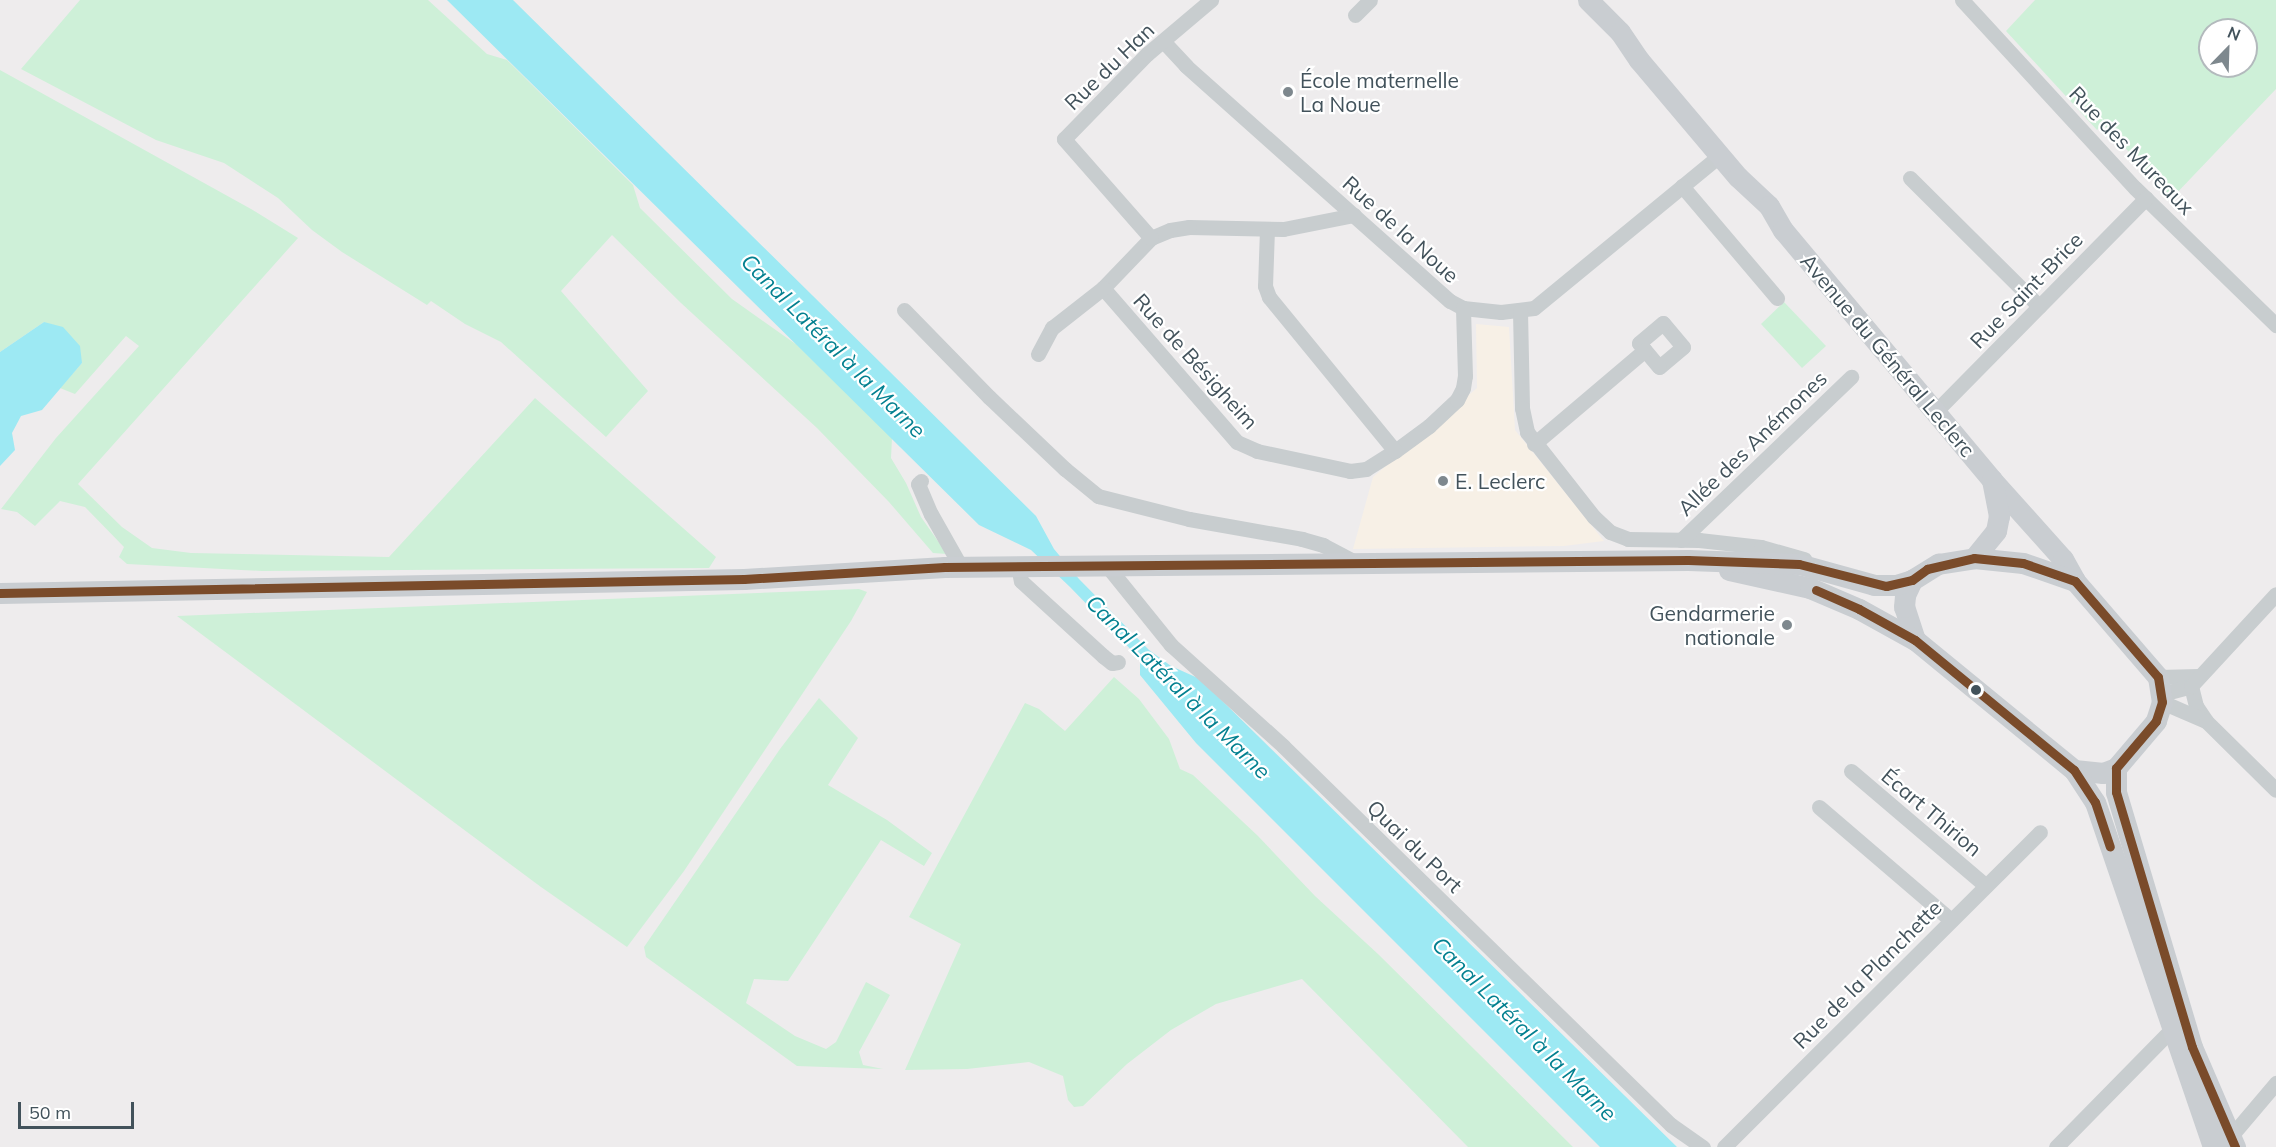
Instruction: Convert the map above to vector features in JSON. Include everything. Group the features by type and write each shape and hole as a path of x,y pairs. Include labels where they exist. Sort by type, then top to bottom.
{"main road":[{"name":"Avenue du Général Leclerc","path":"1593,6 1620,32 1639,60 1738,177 1769,206 1783,230 1992,480 2063,559 2075,581 2161,691"},
{"path":"1974,558 1996,531 1999,516 1992,480"},
{"path":"1684,550 1810,588 1859,609 1915,640 2074,770 2095,802 2171,1030 2226,1143"},
{"path":"0,593 744,579 961,567 1358,564 1684,550 1822,569 1874,585 1896,585 1912,580 1938,564 1974,558 2023,563 2075,581"},
{"path":"1912,580 1905,595 1904,607 1915,640"},
{"path":"1859,609 1874,585"},
{"path":"2074,770 2103,773 2116,768 2156,721 2161,691"},
{"path":"2116,768 2116,792 2193,1047 2226,1143"}],"street":[{"name":"Rue du Han","path":"1151,238 1064,139 1163,41 1211,0"},
{"path":"1355,15 1370,0"},
{"name":"Rue des Mureaux","path":"1962,0 2145,198 2276,325"},
{"name":"Rue de la Noue","path":"1163,41 1186,66 1449,301 1463,308 1501,312 1520,311 1539,304 1720,155"},
{"path":"1910,178 2039,306"},
{"path":"1682,186 1777,298"},
{"name":"Rue Saint-Brice","path":"1936,411 2145,198"},
{"name":"Rue de Bésigheim","path":"1354,215 1313,225 1267,229 1189,227 1170,230 1151,238 1103,288 1228,434 1247,447 1350,471 1366,469 1395,451 1429,426 1461,394 1465,375 1463,308"},
{"path":"1267,229 1265,286 1269,297 1395,451"},
{"path":"1038,354 1052,328 1103,288"},
{"path":"904,310 997,405 1077,481 1098,496 1119,504 1189,519 1302,539 1323,545 1358,564"},
{"path":"1520,311 1524,423 1534,444 1594,517 1610,532 1618,536 1684,550"},
{"path":"1534,444 1645,350"},
{"name":"Allée des Anémones","path":"1684,550 1851,377"},
{"path":"921,481 918,484 931,514 961,567"},
{"path":"1018,567 1021,581 1103,656 1112,663 1118,662"},
{"name":"Quai du Port","path":"1108,567 1172,645 1283,746 1671,1125 1703,1147"},
{"path":"2161,691 2195,681 2276,594"},
{"path":"2195,681 2196,706 2206,721"},
{"path":"2161,691 2206,721 2276,790"},
{"name":"Écart Thirion","path":"1851,771 1986,886"},
{"path":"1819,807 1951,920"},
{"name":"Rue de la Planchette","path":"1724,1147 2040,832"},
{"path":"2056,1147 2171,1030"},
{"path":"2226,1143 2276,1083"}],"shaded area":[{"path":"1476,324 1509,327 1515,430 1604,541 1564,546 1353,549 1373,477 1477,388"}],"green space":[{"path":"80,0 428,0 487,54 507,60 633,185 640,208 732,299 797,345 892,438 891,458 906,483 921,517 947,554 933,553 889,502 817,428 681,303 612,235 561,291 648,391 606,437 501,342 465,324 431,301 427,305 342,252 312,230 278,198 224,163 156,140 21,69"},
{"path":"2035,0 2276,0 2276,89 2172,198 2103,124 2097,130 2006,31"},
{"path":"0,70 251,209 298,238 78,484 122,527 152,548 191,553 389,557 535,398 716,557 709,568 262,571 127,564 119,557 124,547 85,507 60,501 35,526 17,512 1,509 56,438 139,346 126,336 75,394 60,388 82,363 44,322 0,352"},
{"path":"1784,302 1826,346 1802,368 1761,324"},
{"path":"859,589 867,592 851,621 684,871 627,947 541,887 177,616"},
{"path":"1114,677 1139,699 1169,739 1180,769 1193,775 1258,836 1315,896 1378,954 1573,1147 1468,1147 1302,979 1216,1004 1171,1030 1127,1064 1083,1106 1074,1107 1068,1100 1063,1076 1029,1062 967,1069 905,1070 961,944 909,917 1025,703 1039,709 1065,731"},
{"path":"819,698 858,738 828,785 887,820 932,853 924,866 881,840 788,981 754,979 746,1003 795,1036 826,1049 836,1042 866,982 890,995 859,1052 863,1065 883,1069 797,1066 646,957 644,947 780,749"}],"water":[{"name":"Canal Latéral à la Marne","path":"447,0 513,0 1036,516 1054,549 1079,579 1149,650 1171,666 1200,679 1677,1147 1600,1147 1196,743 1140,675 1140,659 1070,587 1031,550 979,525"},
{"path":"44,322 63,327 80,346 82,363 42,410 21,416 12,433 15,450 0,466 0,352"}],"transit line":[{"path":"0,593 744,579 945,567 1688,560 1799,564 1886,586 1912,580 1927,569 1974,558 2023,563 2075,581 2158,677 2162,702 2156,721 2116,768 2116,792 2192,1047 2235,1147"},
{"path":"1816,590 1859,609 1915,640 2074,770 2095,802 2110,847"}],"place":[{"name":"École maternelle La Noue","path":"1288,92"},
{"name":"E. Leclerc","path":"1443,481"},
{"name":"Gendarmerie nationale","path":"1787,625"}]}
